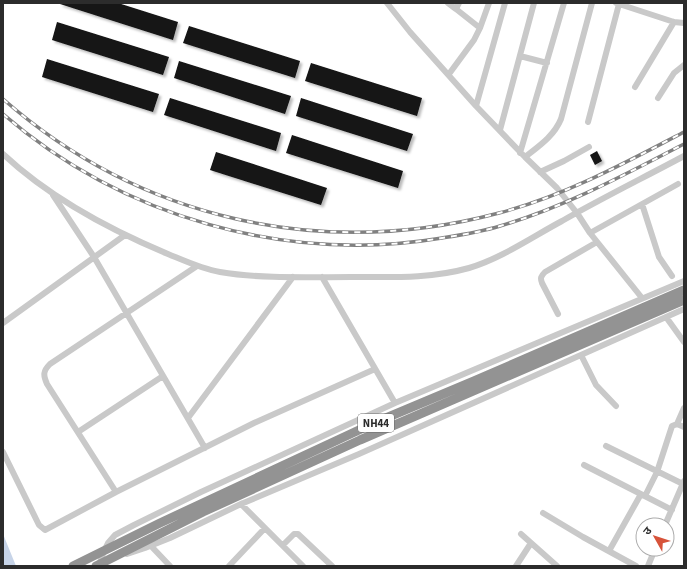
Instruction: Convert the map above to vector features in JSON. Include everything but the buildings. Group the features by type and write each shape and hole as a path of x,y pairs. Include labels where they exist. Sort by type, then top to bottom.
{"highway":[{"name":"NH44","path":"73,566 374,423 684,290"},
{"name":"NH44","path":"97,565 203,512 360,440 684,300"}],"street":[{"path":"448,3 480,28"},
{"path":"456,9 459,3"},
{"path":"449,74 474,40 489,3"},
{"path":"476,106 505,3"},
{"path":"500,130 534,3"},
{"path":"523,155 546,63 564,3"},
{"path":"523,155 549,138 562,119 592,3"},
{"path":"588,122 618,3 674,22 684,23"},
{"path":"391,5 410,32 476,106 557,188 590,233 642,298"},
{"path":"635,87 674,22"},
{"path":"520,56 546,63"},
{"path":"658,98 674,73 684,65"},
{"path":"540,172 589,147"},
{"path":"3,154 30,178 84,214 125,235 197,266 236,275 293,277 424,277 458,271 496,257 684,156"},
{"path":"3,164 9,160"},
{"path":"590,233 678,184"},
{"path":"52,194 94,258 205,448"},
{"path":"642,204 659,257 672,276"},
{"path":"3,323 125,235"},
{"path":"558,314 540,278 545,272 597,242"},
{"path":"116,492 47,384 44,374 45,369 50,364 197,266"},
{"path":"188,418 293,277"},
{"path":"322,277 395,404"},
{"path":"97,565 108,543 116,536 134,525 201,492 395,404 684,281"},
{"path":"117,555 130,553 151,546 241,504 359,454 684,309"},
{"path":"666,317 684,342"},
{"path":"581,355 596,385 616,406"},
{"path":"3,452 39,526 45,530 116,492 254,423 375,369"},
{"path":"78,432 163,376"},
{"path":"609,551 657,472 670,428 674,424 677,424 684,408"},
{"path":"677,424 684,427"},
{"path":"606,446 657,472 683,482 669,517"},
{"path":"584,465 672,510"},
{"path":"241,504 303,566"},
{"path":"543,513 636,566"},
{"path":"229,566 265,528"},
{"path":"282,545 294,534 298,534 332,566"},
{"path":"521,534 554,565"},
{"path":"516,566 530,543"},
{"path":"151,546 170,566"}],"water":[{"path":"3,534 16,566 3,566"}],"railway":[{"path":"3,99 57,141 114,174 174,201 236,219 301,229 366,232 433,227 499,213 547,198 594,178 684,132"},
{"path":"3,114 50,150 100,180 153,205 209,224 266,237 324,244 383,244 442,238 493,228 548,210 594,190 684,144"}]}
